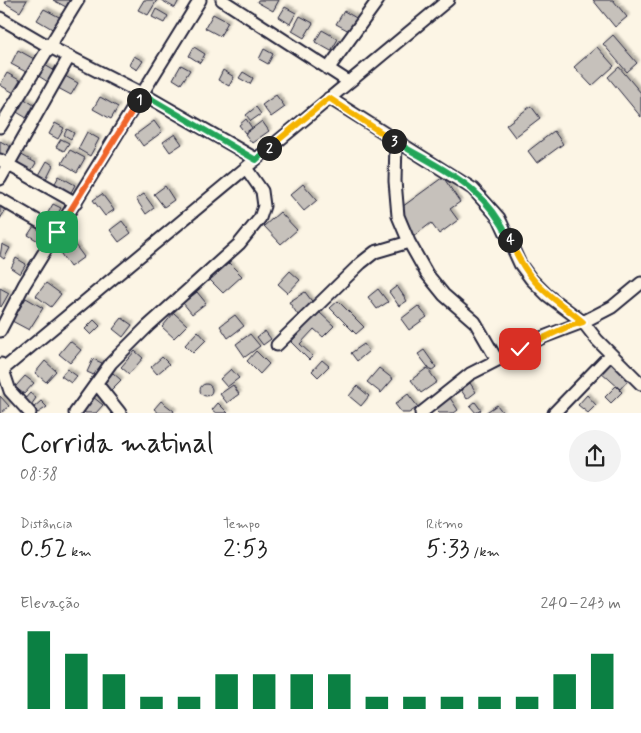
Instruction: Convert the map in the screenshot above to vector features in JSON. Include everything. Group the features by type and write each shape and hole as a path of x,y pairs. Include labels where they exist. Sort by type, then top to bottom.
{"street":[{"path":"0,127 78,0"},
{"path":"0,331 24,285 200,0"},
{"path":"222,0 349,82"},
{"path":"328,68 378,0"},
{"path":"30,413 10,391 1,368 448,0"},
{"path":"0,18 48,46 143,94 256,160"},
{"path":"0,179 4,162 70,57"},
{"path":"329,98 473,189 488,203 499,218 520,264 531,278 547,295 583,322 641,384"},
{"path":"396,142 394,182 398,216 409,242 427,274 444,296 475,322 497,360"},
{"path":"4,162 76,203"},
{"path":"75,413 111,364 148,326 239,244 260,218 264,206 262,191 246,168"},
{"path":"0,199 57,232"},
{"path":"277,345 361,263 375,252 409,242"},
{"path":"421,413 451,387 497,360 612,307 641,283"},
{"path":"554,413 611,354"},
{"path":"97,384 120,413"}],"building":[{"path":"7,0 27,0 20,12 5,3"},
{"path":"53,0 68,0 69,1 66,7"},
{"path":"144,0 157,0 148,15 138,10"},
{"path":"161,0 179,0 175,8"},
{"path":"258,0 279,0 273,11 257,2"},
{"path":"593,0 613,0 627,17 615,27"},
{"path":"285,7 296,13 290,24 279,17"},
{"path":"44,9 61,18 54,30 37,20"},
{"path":"156,9 168,16 164,23 152,17"},
{"path":"344,11 358,19 351,32 336,24"},
{"path":"213,14 228,22 220,36 205,28"},
{"path":"300,16 313,23 304,38 292,31"},
{"path":"322,30 338,39 331,51 315,42"},
{"path":"613,35 637,63 627,72 603,44"},
{"path":"194,47 205,54 200,63 189,56"},
{"path":"597,47 614,66 592,86 574,67"},
{"path":"264,49 273,54 268,64 259,59"},
{"path":"18,50 34,59 26,72 11,64"},
{"path":"134,56 143,61 137,70 129,65"},
{"path":"43,64 55,71 48,82 37,75"},
{"path":"181,65 190,70 181,84 173,79"},
{"path":"619,67 641,93 641,117 608,77"},
{"path":"223,70 234,77 229,86 218,80"},
{"path":"243,72 253,78 250,84 239,78"},
{"path":"7,73 21,81 14,93 0,85"},
{"path":"65,76 78,83 71,95 58,88"},
{"path":"276,95 285,107 271,117 262,105"},
{"path":"100,97 118,107 111,119 93,109"},
{"path":"23,98 37,107 30,120 15,111"},
{"path":"531,106 540,118 515,137 506,125"},
{"path":"256,107 261,114 251,121 246,115"},
{"path":"246,119 252,128 245,133 239,125"},
{"path":"154,121 162,132 143,146 135,135"},
{"path":"262,121 269,131 252,143 245,134"},
{"path":"55,123 64,128 58,139 49,134"},
{"path":"67,129 74,133 71,139 64,135"},
{"path":"554,131 563,144 537,163 528,151"},
{"path":"87,132 99,139 90,156 78,149"},
{"path":"175,134 182,144 170,152 163,142"},
{"path":"61,139 69,143 64,151 56,147"},
{"path":"0,141 13,148 6,159 0,155"},
{"path":"70,150 85,158 77,172 62,163"},
{"path":"18,153 36,163 31,171 14,161"},
{"path":"47,161 53,165 46,179 39,175"},
{"path":"59,176 75,185 70,194 54,185"},
{"path":"443,177 460,202 450,209 458,220 439,234 431,223 413,237 395,212"},
{"path":"303,184 317,200 304,211 290,195"},
{"path":"165,186 174,200 164,207 154,194"},
{"path":"102,194 114,210 105,216 93,200"},
{"path":"144,194 154,208 146,214 136,199"},
{"path":"53,204 61,208 54,220 46,216"},
{"path":"0,205 6,209 0,219"},
{"path":"280,212 297,230 281,244 264,226"},
{"path":"122,221 131,233 119,242 110,230"},
{"path":"34,226 46,233 40,242 28,235"},
{"path":"2,244 10,248 4,259 0,256"},
{"path":"75,245 84,257 70,267 61,254"},
{"path":"16,258 26,264 20,274 11,268"},
{"path":"229,263 242,276 223,293 210,280"},
{"path":"290,271 300,280 288,293 278,284"},
{"path":"46,283 61,294 51,307 36,296"},
{"path":"397,286 407,301 399,306 389,292"},
{"path":"0,288 9,293 1,307 0,306"},
{"path":"378,289 388,302 377,309 368,297"},
{"path":"197,292 206,303 192,314 183,303"},
{"path":"305,292 314,304 298,315 289,302"},
{"path":"26,298 43,308 29,330 12,321"},
{"path":"338,301 364,327 356,334 330,308"},
{"path":"418,306 427,317 409,330 401,319"},
{"path":"319,312 334,326 323,337 314,329 300,344 313,356 309,360 291,342"},
{"path":"174,313 187,325 174,338 162,327"},
{"path":"235,315 244,326 228,338 220,326"},
{"path":"122,318 132,325 123,337 113,329"},
{"path":"94,320 100,326 91,335 85,329"},
{"path":"198,331 206,340 193,353 185,345"},
{"path":"265,331 271,339 263,345 257,337"},
{"path":"250,334 260,346 245,357 236,344"},
{"path":"70,341 81,350 70,363 59,354"},
{"path":"364,344 369,351 357,361 351,353"},
{"path":"424,350 436,367 431,371 418,354"},
{"path":"135,351 143,358 129,374 121,367"},
{"path":"256,351 269,364 260,374 247,361"},
{"path":"162,357 169,364 157,374 151,367"},
{"path":"93,359 102,363 96,376 87,372"},
{"path":"322,360 329,366 318,377 312,371"},
{"path":"45,361 56,371 46,382 35,373"},
{"path":"609,362 629,379 620,389 600,371"},
{"path":"379,368 393,379 381,393 367,382"},
{"path":"427,368 437,382 421,393 411,380"},
{"path":"67,369 77,376 71,383 61,376"},
{"path":"231,369 239,378 227,387 220,379"},
{"path":"113,373 121,380 110,391 103,384"},
{"path":"25,376 34,383 24,394 15,387"},
{"path":"470,383 476,392 467,399 461,390"},
{"path":"208,384 211,385 211,395 204,396 201,395 200,388 201,385"},
{"path":"233,385 239,394 227,403 220,394"},
{"path":"357,386 369,396 361,406 349,396"},
{"path":"616,386 622,392 611,403 605,397"},
{"path":"30,393 36,398 29,408 22,402"},
{"path":"408,394 418,407 409,413 402,413 395,404"},
{"path":"587,395 596,405 588,413 578,405"},
{"path":"0,396 9,406 1,413 0,413"},
{"path":"93,397 103,405 96,413 85,413 82,409"},
{"path":"450,398 458,410 454,413 439,413 435,409"},
{"path":"41,401 47,407 38,413 33,408"},
{"path":"161,401 174,411 173,413 159,413 154,409"},
{"path":"475,402 481,410 476,413 470,406"},
{"path":"218,403 228,413 216,413 212,410"},
{"path":"497,405 503,413 485,413"}],"route":[{"path":"57,232 143,94 256,160 329,98 473,189 488,203 499,218 520,264 531,278 547,295 583,322 569,326 520,349"}]}
